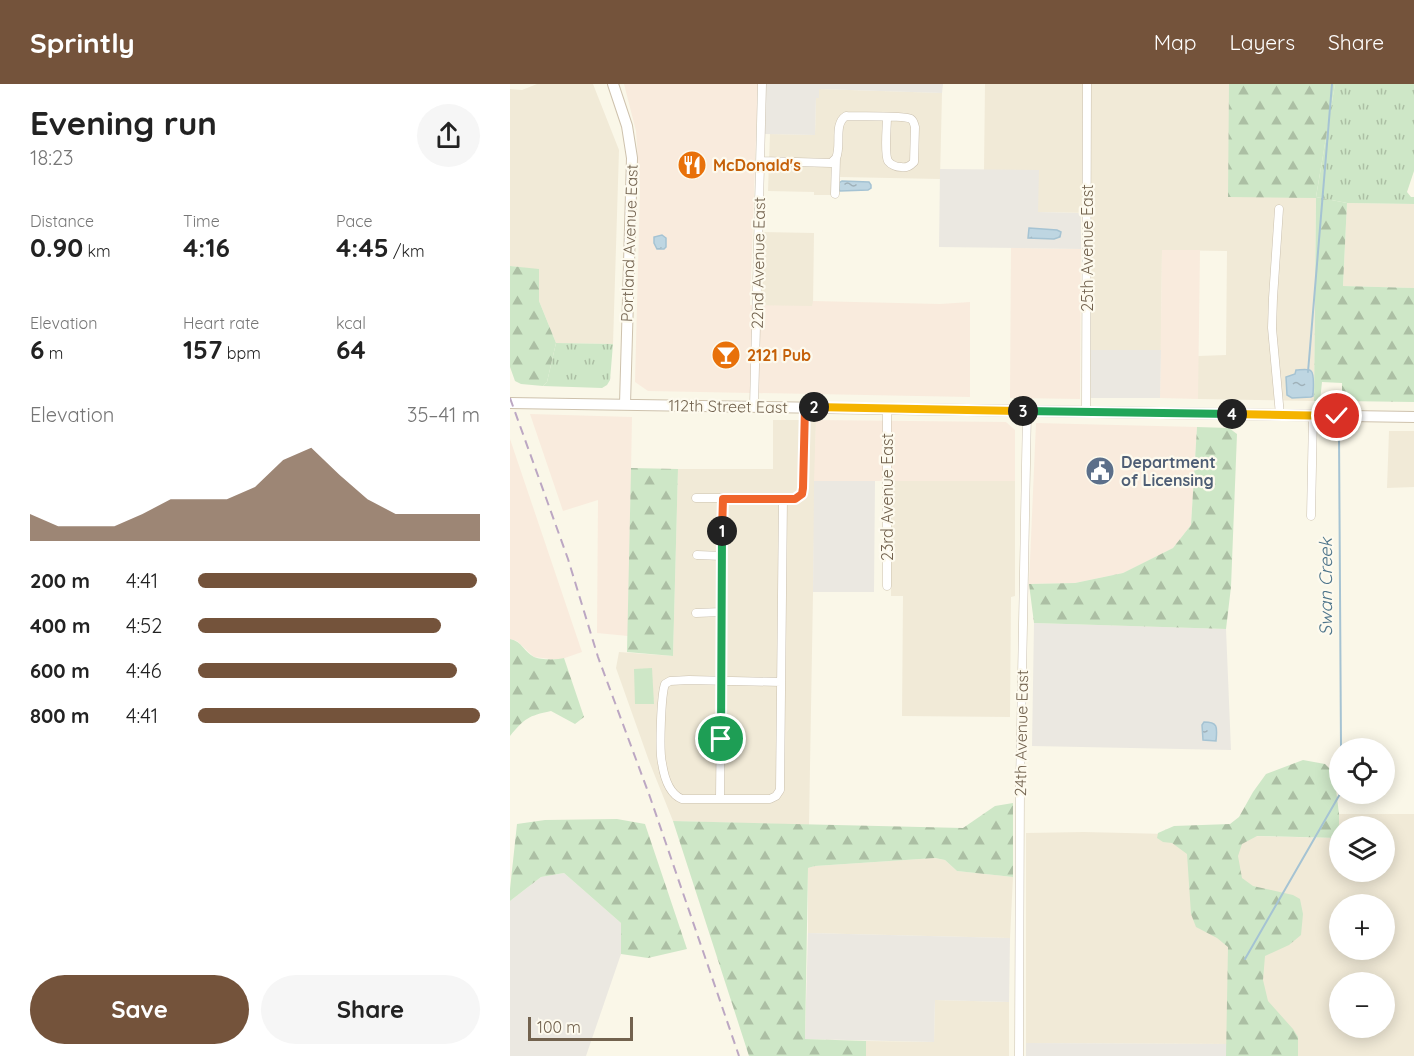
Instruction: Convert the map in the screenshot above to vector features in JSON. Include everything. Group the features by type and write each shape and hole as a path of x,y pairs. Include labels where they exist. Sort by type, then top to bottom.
{"main road":[{"name":"Portland Avenue East","path":"613,84 627,126 632,158 625,404"},
{"name":"112th Street East","path":"510,403 1414,417"}],"street":[{"name":"22nd Avenue East","path":"754,406 762,84"},
{"name":"25th Avenue East","path":"1086,411 1087,84"},
{"path":"760,161 831,163 839,153 840,120 846,116 907,117 912,120 915,128 915,159 911,166 902,168 891,164 887,157 887,117"},
{"path":"835,194 836,158"},
{"path":"1279,209 1272,327 1280,415"},
{"path":"696,498 795,499 799,496 803,488 805,407"},
{"name":"23rd Avenue East","path":"887,409 887,586"},
{"name":"24th Avenue East","path":"1018,1056 1020,779 1027,411"},
{"path":"1311,516 1313,416"},
{"path":"781,682 677,680 665,684 662,706 662,764 669,785 679,798 770,799 780,790 783,498"},
{"path":"720,799 723,499"},
{"path":"697,555 722,556"},
{"path":"696,612 722,612"}],"shaded area":[{"path":"537,84 593,84 619,150 613,344 556,343 539,301 539,270 510,266 510,89 522,90"},
{"path":"624,84 758,84 750,305 812,306 813,301 940,304 970,302 970,397 648,391 635,382 640,190 636,131"},
{"path":"766,84 943,84 942,93 819,89 819,98 816,98 815,135 765,134"},
{"path":"985,84 1229,84 1316,197 1314,401 1198,399 1198,356 1226,355 1227,251 1162,250 1161,350 1091,350 1091,213 1038,212 984,170"},
{"path":"819,89 942,93 940,179 840,177 839,195 768,191 770,134 815,135 816,97"},
{"path":"940,169 1039,170 1038,212 1081,213 1081,249 939,247"},
{"path":"1347,203 1414,204 1414,288 1343,286"},
{"path":"762,232 814,233 813,306 762,306"},
{"path":"1011,248 1081,249 1080,399 1010,398"},
{"path":"1162,250 1200,250 1198,399 1160,398"},
{"path":"1091,350 1161,350 1160,398 1091,398"},
{"path":"530,414 632,417 628,636 597,633 598,500 563,511"},
{"path":"773,420 816,420 809,825 673,821 616,668 619,652 673,656 678,469 773,469"},
{"path":"816,420 1006,422 1015,430 1015,481 814,481"},
{"path":"1036,423 1197,427 1191,525 1173,548 1123,573 1075,583 1029,584"},
{"path":"1389,431 1414,431 1414,487 1387,488"},
{"path":"510,439 582,652 559,660 534,657 517,641 510,639"},
{"path":"814,481 875,481 874,592 813,592"},
{"path":"891,481 1015,481 1015,596 1011,597 1010,717 902,716 903,596 891,596"},
{"path":"1034,623 1226,629 1231,750 1032,746"},
{"path":"1339,814 1414,814 1414,1056 1234,1056 1234,1044 1026,1043 1026,833 1084,832 1329,838 1329,882 1395,882 1395,816 1339,816"},
{"path":"935,858 945,860 957,871 1013,877 1010,938 808,933 808,868"},
{"path":"564,873 621,923 621,954 586,1056 510,1056 510,901 541,877"},
{"path":"808,933 1010,938 1009,1002 935,1000 934,1042 805,1039"},
{"path":"935,1000 1009,1002 1009,1056 866,1056 866,1041 934,1042"},
{"path":"1026,1043 1234,1044 1234,1056 1026,1056"}],"green space":[{"path":"1229,84 1335,84 1316,197 1347,203 1343,286 1414,288 1414,402 1342,401 1342,383 1322,382 1320,401 1314,401 1316,198 1228,197"},
{"path":"1335,84 1414,84 1414,171 1407,192 1414,197 1414,204 1347,203 1316,197"},
{"path":"510,266 539,269 539,301 556,343 547,382 543,386 521,384 515,381 510,367"},
{"path":"556,343 613,344 610,380 607,385 602,388 543,386 547,382"},
{"path":"1197,427 1229,428 1237,434 1231,587 1226,629 1034,623 1029,584 1075,583 1123,573 1173,548 1191,525"},
{"path":"631,468 678,469 673,656 627,652"},
{"path":"510,639 537,658 564,658 584,717 575,724 551,711 543,713 532,716 510,736"},
{"path":"652,668 654,704 635,704 634,669"},
{"path":"1303,760 1325,764 1329,768 1329,804 1338,804 1339,816 1329,816 1329,838 1257,836 1242,844 1238,856 1242,878 1253,886 1293,895 1300,899 1303,914 1301,935 1289,945 1265,956 1263,980 1268,1001 1298,1037 1298,1056 1226,1056 1228,947 1217,938 1196,927 1191,914 1187,854 1172,843 1163,842 1157,838 1158,833 1174,826 1230,824 1239,817 1266,774"},
{"path":"1013,803 1013,877 957,871 945,860 935,858 808,868 805,1039 866,1041 866,1056 749,1056 673,821 963,828 995,806"},
{"path":"617,819 645,824 687,949 648,958 621,954 621,923 564,873 541,877 510,901 517,824 545,820"}],"water":[{"path":"842,181 869,182 871,188 840,191 839,183"},
{"path":"1029,228 1057,230 1061,232 1060,237 1054,239 1028,238"},
{"path":"662,235 666,238 666,247 657,249 654,237"},
{"path":"1296,370 1310,370 1312,373 1313,396 1292,398 1287,395 1286,377 1295,374"},
{"path":"1204,722 1215,725 1216,741 1203,740 1202,725"}],"waterway":[{"name":"Swan Creek","path":"1308,372 1332,84"},
{"name":"Swan Creek","path":"1334,427 1339,434 1341,738"},
{"name":"Swan Creek","path":"1245,959 1334,804"}],"railway":[{"path":"510,398 568,559 598,657 650,797 739,1056"}],"place":[{"name":"McDonald's","path":"692,165"},
{"name":"2121 Pub","path":"726,355"},
{"name":"Department of Licensing","path":"1100,471"}],"route":[{"path":"721,739 723,499 795,499 802,494 805,407 1337,416"}]}
